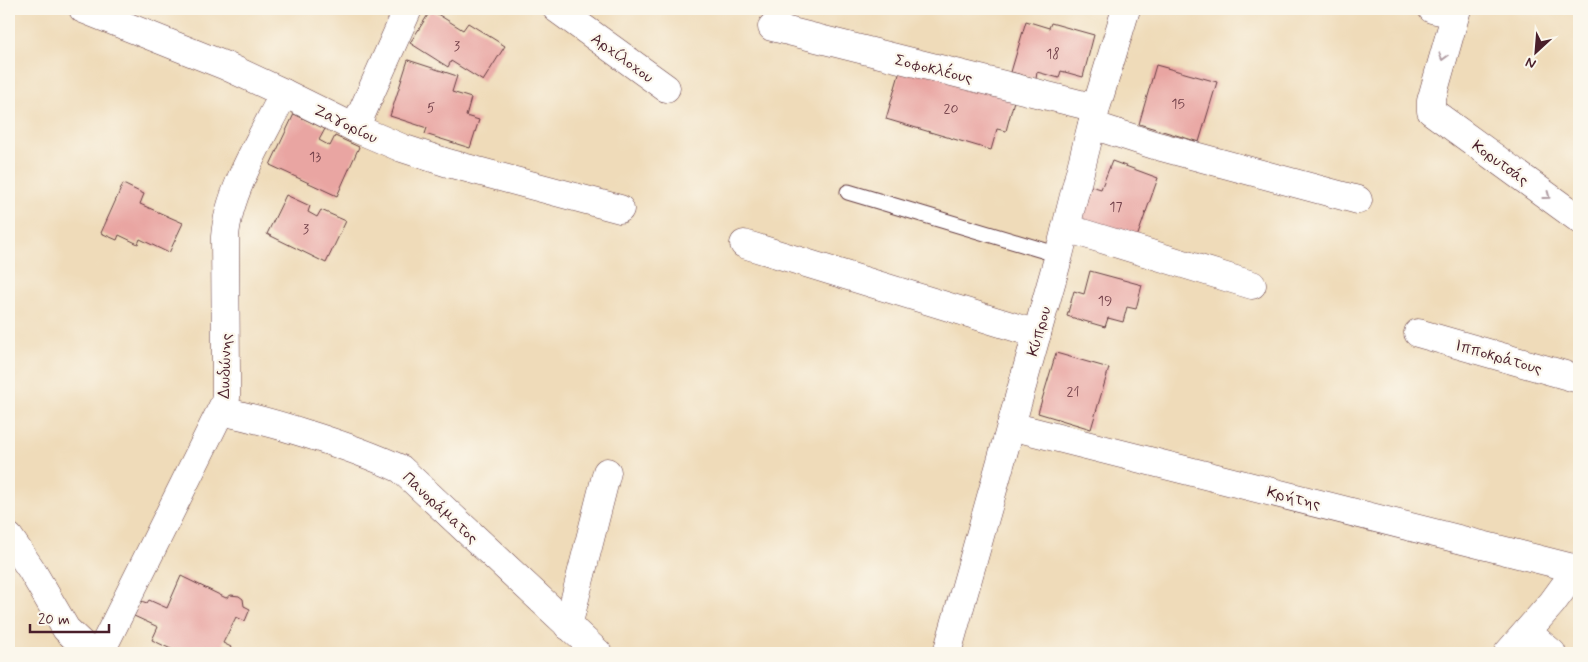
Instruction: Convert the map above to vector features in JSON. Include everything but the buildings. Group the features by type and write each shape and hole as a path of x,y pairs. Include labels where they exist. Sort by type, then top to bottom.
{"street":[{"name":"Ζαγορίου","path":"83,9 141,31 284,92 384,141 448,163 620,209"},
{"path":"355,128 408,9"},
{"name":"Αρχίλοχου","path":"557,9 666,88"},
{"name":"Κύπρου","path":"947,653 1059,255 1094,117 1126,9"},
{"name":"Κορυτσάς","path":"1448,10 1431,101 1431,111 1578,216"},
{"name":"Σοφοκλέους","path":"772,27 1094,117 1154,146 1358,200"},
{"name":"Δωδώνης","path":"100,653 143,570 226,398 225,237 227,217 239,182 284,92"},
{"path":"1066,228 1252,285"},
{"path":"744,244 1037,334"},
{"name":"Ιπποκράτους","path":"1418,333 1579,380"},
{"name":"Πανοράματος","path":"221,411 277,424 331,441 401,470 598,653"},
{"name":"Κρήτης","path":"1011,426 1578,568"},
{"path":"568,626 608,472"},
{"path":"9,537 31,568 66,629 91,653"},
{"path":"1508,653 1552,603 1578,568"},
{"path":"1527,632 1552,653"}],"lane":[{"path":"848,192 1059,255"}]}
